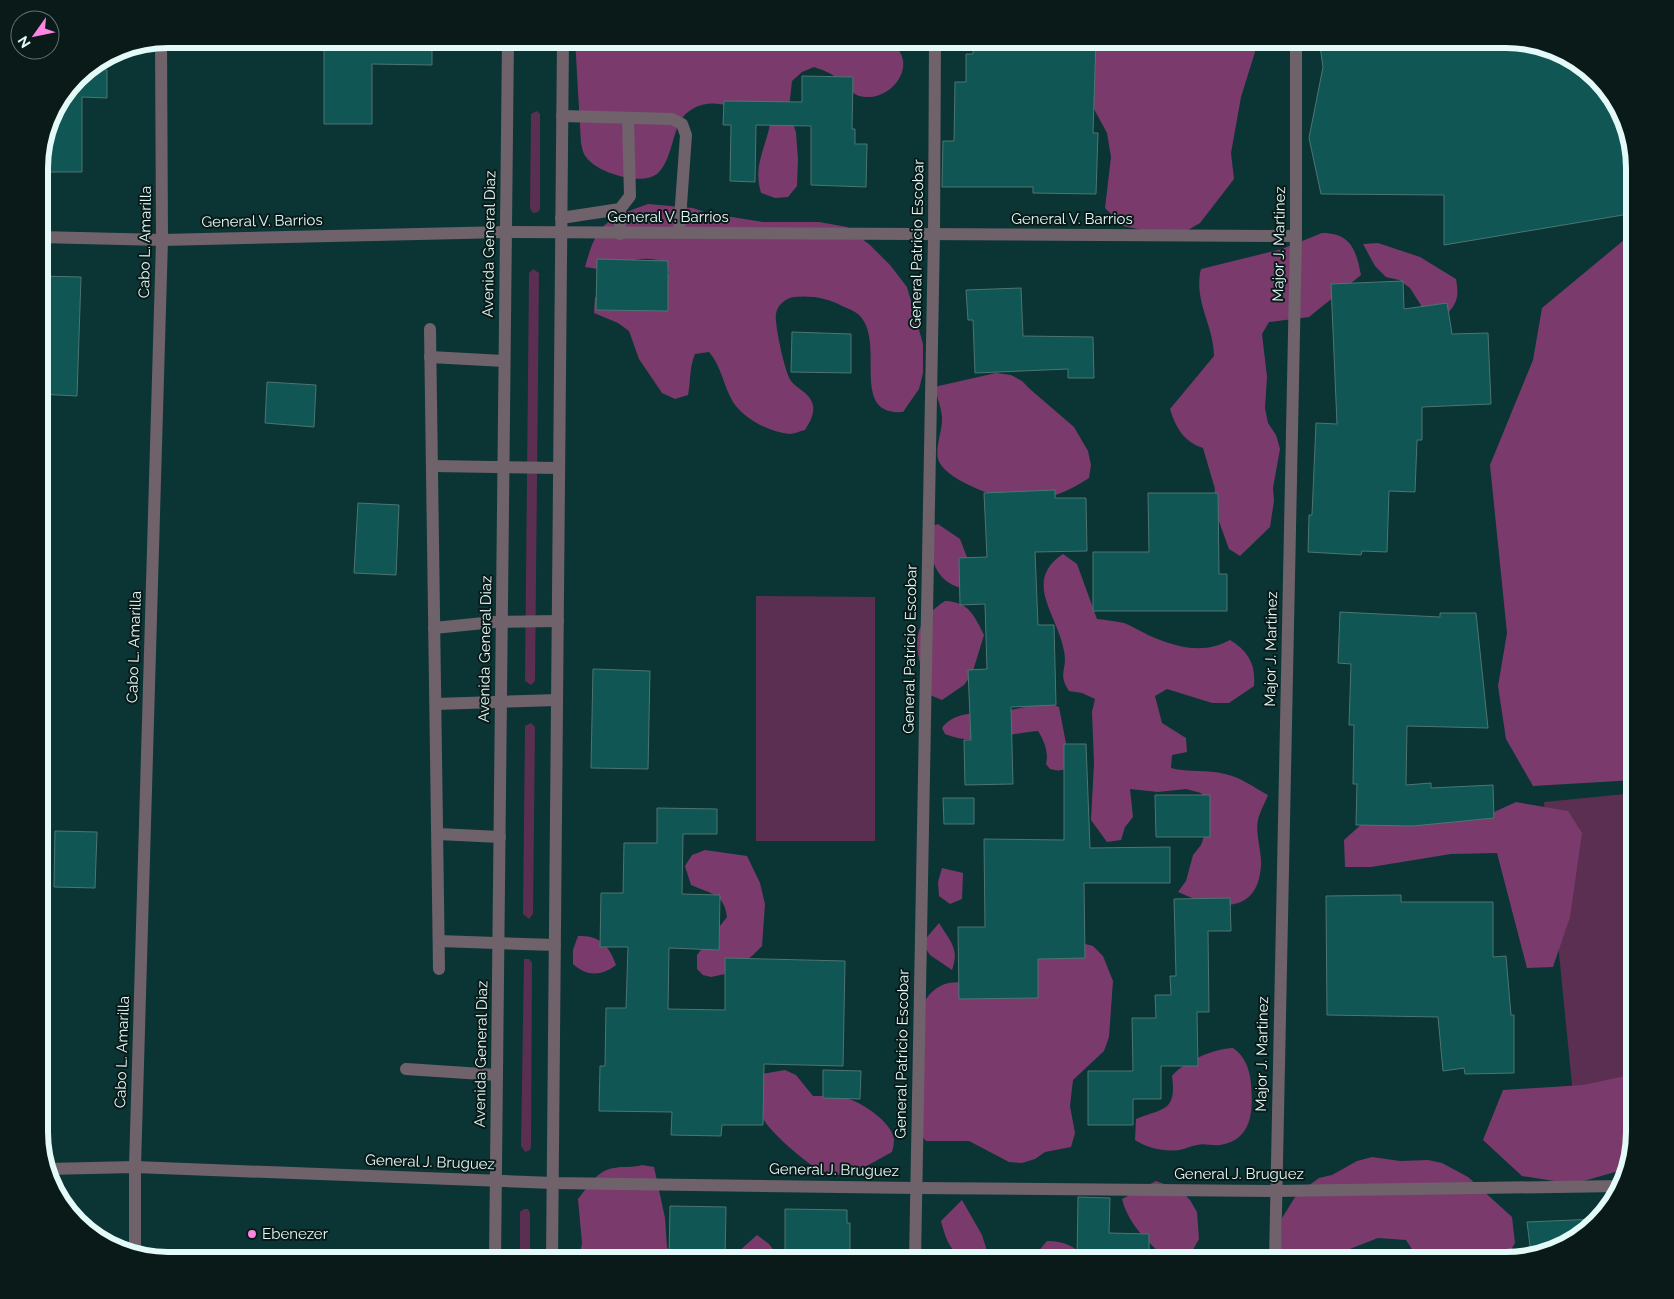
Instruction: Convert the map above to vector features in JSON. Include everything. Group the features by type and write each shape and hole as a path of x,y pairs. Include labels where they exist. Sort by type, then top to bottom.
{"street":[{"name":"General Patricio Escobar","path":"915,1252 934,235 935,47"},
{"name":"Major J. Martinez","path":"1275,1252 1296,236 1296,47"},
{"name":"Cabo L. Amarilla","path":"135,1247 135,1167 162,240 161,48"},
{"name":"Avenida General Diaz","path":"495,1252 508,48"},
{"path":"552,1252 563,48"},
{"path":"562,116 672,119 682,124 686,135 679,233"},
{"path":"620,234 620,209 630,196 628,118"},
{"path":"561,218 620,209"},
{"name":"General V. Barrios","path":"48,238 162,240 506,232 1296,236"},
{"path":"430,330 440,969"},
{"path":"430,357 504,361"},
{"path":"432,466 559,468"},
{"path":"434,628 503,622 558,621"},
{"path":"436,704 557,700"},
{"path":"438,834 500,837"},
{"path":"440,941 555,945"},
{"path":"406,1069 497,1075"},
{"name":"General J. Bruguez","path":"54,1169 135,1167 553,1183 916,1188 1276,1191 1613,1186"}],"shaded area":[{"path":"896,47 902,57 903,67 900,78 893,87 872,97 856,95 833,75 814,67 802,72 792,81 789,108 796,133 798,159 797,186 788,197 775,198 761,193 758,174 759,166 770,124 730,106 708,104 698,106 688,112 679,124 663,167 651,177 642,179 610,173 592,163 586,157 581,143 576,48"},
{"path":"1091,47 1256,47 1241,97 1231,153 1234,179 1200,223 1176,237 1123,226 1105,208 1111,157 1107,133 1094,109 1089,84"},
{"path":"537,111 540,114 540,209 538,212 533,213 530,208 531,114"},
{"path":"648,204 693,208 707,213 763,222 819,222 847,227 870,245 890,265 907,287 923,344 923,373 919,389 903,412 886,410 877,402 872,390 870,342 867,327 859,315 825,299 800,296 788,299 780,305 776,319 783,359 791,381 812,402 812,417 805,430 792,434 782,433 750,419 733,402 717,364 709,352 695,354 688,395 675,399 662,393 639,359 629,331 618,323 594,313 595,297 609,301 662,298 669,272 661,261 648,259 635,260 611,271 585,267 594,241 605,225 622,214"},
{"path":"1322,233 1340,236 1346,240 1357,258 1361,275 1309,317 1269,322 1262,334 1267,377 1265,408 1268,423 1276,435 1280,449 1273,488 1274,501 1270,527 1240,556 1229,549 1213,505 1215,489 1203,448 1186,438 1175,422 1170,409 1214,356 1211,334 1200,291 1201,269 1282,249"},
{"path":"1624,240 1626,240 1626,781 1533,786 1506,739 1498,686 1507,633 1490,465 1533,360 1542,308"},
{"path":"1378,243 1420,257 1456,279 1457,298 1453,307 1446,315 1424,310 1410,288 1399,280 1386,277 1375,266 1363,244"},
{"path":"533,269 539,273 535,681 531,685 525,681 529,273"},
{"path":"996,373 1011,375 1022,381 1074,427 1088,451 1091,465 1089,478 1051,497 1025,501 990,494 962,482 942,467 937,454 942,417 934,387"},
{"path":"938,524 960,539 970,565 961,588 944,579 939,573 932,557 924,529"},
{"path":"1063,554 1077,564 1097,619 1124,623 1158,639 1189,648 1220,645 1230,640 1242,649 1250,659 1254,671 1254,686 1229,703 1212,703 1167,689 1155,696 1162,723 1186,738 1187,752 1172,755 1171,768 1231,775 1268,795 1257,825 1261,860 1258,883 1251,894 1242,901 1219,905 1191,898 1178,892 1186,881 1193,855 1201,845 1206,831 1208,804 1201,793 1186,789 1158,792 1130,789 1133,817 1125,827 1121,840 1107,842 1091,820 1094,763 1092,712 1095,699 1082,693 1069,691 1066,685 1063,675 1064,651 1046,599 1044,587 1045,575 1051,564"},
{"path":"756,596 875,597 875,841 756,841"},
{"path":"945,601 960,604 970,611 984,635 972,674 964,685 942,700 930,695 921,667 917,644 923,622 932,611"},
{"path":"1045,702 1059,707 1070,764 1061,770 1050,769 1046,764 1047,755 1038,731 991,738 968,739 956,738 945,734 942,728 948,722 962,715 1005,711"},
{"path":"531,723 535,727 533,914 529,919 523,914 525,726"},
{"path":"1626,794 1626,1091 1573,1095 1544,802"},
{"path":"1516,802 1568,811 1582,833 1570,917 1553,967 1527,968 1497,853 1451,854 1371,867 1345,867 1344,840 1363,823 1492,813"},
{"path":"705,850 747,856 760,883 765,904 762,946 752,956 725,974 711,977 703,975 697,969 697,955 727,917 720,899 691,885 685,866 692,855"},
{"path":"942,868 963,873 962,899 950,904 939,896 938,882"},
{"path":"939,923 953,945 955,956 952,970 930,955 922,943"},
{"path":"1039,932 1093,946 1103,956 1113,981 1109,1037 1104,1051 1073,1080 1070,1106 1075,1133 1071,1147 1045,1152 1035,1159 1022,1163 1009,1162 969,1141 926,1141 917,1131 924,1002 930,994 944,984 959,982 986,985"},
{"path":"578,936 592,937 603,943 616,965 611,969 595,974 578,968 573,964 573,950"},
{"path":"524,959 529,959 532,963 531,1147 530,1150 525,1152 521,1146"},
{"path":"1233,1048 1241,1055 1246,1064 1251,1084 1252,1104 1249,1122 1239,1137 1231,1142 1220,1145 1200,1144 1181,1150 1162,1150 1135,1140 1136,1119 1161,1110 1170,1103 1173,1088 1172,1076 1177,1071 1191,1061 1217,1050"},
{"path":"785,1070 796,1075 813,1096 834,1096 848,1099 874,1112 888,1126 892,1133 894,1144 892,1152 861,1168 837,1175 828,1174 803,1159 768,1126 761,1115 757,1075"},
{"path":"1626,1076 1626,1139 1620,1171 1573,1184 1522,1176 1483,1140 1503,1090 1583,1085"},
{"path":"1372,1157 1400,1161 1428,1160 1442,1163 1468,1177 1512,1217 1515,1243 1510,1252 1506,1252 1414,1252 1406,1240 1378,1238 1342,1252 1280,1252 1282,1218 1297,1194 1319,1178 1332,1175 1357,1161"},
{"path":"635,1166 654,1167 665,1218 667,1247 670,1252 580,1252 582,1243 578,1199 593,1180 608,1169"},
{"path":"1156,1181 1180,1190 1190,1200 1197,1212 1199,1239 1192,1252 1159,1252 1134,1225 1122,1199"},
{"path":"962,1200 982,1235 987,1251 955,1252 947,1240 941,1221"},
{"path":"528,1209 530,1213 530,1252 520,1252 520,1212"},
{"path":"757,1235 769,1244 775,1252 738,1252"},
{"path":"1047,1241 1069,1245 1079,1252 1038,1252"}],"building":[{"path":"973,47 1096,47 1093,133 1098,133 1096,194 1033,193 1033,187 942,187 943,141 954,141 955,82 966,82 966,54 973,54"},
{"path":"1320,47 1506,47 1530,50 1552,57 1579,72 1591,83 1602,95 1614,115 1624,144 1626,160 1626,215 1444,245 1444,195 1321,194 1309,138 1323,67"},
{"path":"324,48 432,48 432,65 372,64 372,124 324,124"},
{"path":"99,70 107,70 107,98 82,97 82,172 48,172 50,144 60,115 72,95 95,72"},
{"path":"802,76 853,77 852,129 855,129 855,144 867,144 866,187 811,185 811,126 756,125 755,182 730,181 731,125 723,125 724,101 802,102"},
{"path":"597,259 668,261 668,311 596,310"},
{"path":"48,276 81,277 77,396 48,394"},
{"path":"1403,281 1404,309 1447,303 1452,334 1488,333 1491,404 1422,407 1422,440 1417,440 1415,492 1389,491 1387,552 1362,551 1361,555 1308,552 1309,515 1312,515 1316,423 1337,424 1331,284"},
{"path":"1021,288 1023,336 1093,337 1094,378 1068,378 1068,369 975,373 973,320 968,320 966,290"},
{"path":"792,332 851,334 851,373 791,372"},
{"path":"267,382 316,385 314,427 265,423"},
{"path":"1055,490 1055,498 1086,498 1087,551 1035,552 1038,625 1054,625 1056,705 1011,707 1013,784 965,785 964,740 971,740 968,670 987,669 985,604 960,605 959,558 987,557 984,493"},
{"path":"1148,493 1218,493 1219,574 1227,574 1227,611 1093,611 1093,552 1149,552"},
{"path":"358,503 399,505 396,575 354,573"},
{"path":"1340,612 1440,617 1440,613 1476,613 1488,728 1407,726 1406,785 1431,783 1431,788 1493,785 1494,818 1413,826 1356,825 1357,784 1353,784 1354,725 1349,725 1351,664 1338,663"},
{"path":"593,669 650,671 648,769 591,768"},
{"path":"1064,744 1086,744 1090,848 1170,847 1170,883 1084,883 1085,958 1038,959 1038,998 959,999 958,927 985,927 984,839 1064,840"},
{"path":"1155,795 1210,795 1210,837 1156,837"},
{"path":"943,798 974,798 974,824 944,824"},
{"path":"657,808 717,809 717,834 683,834 682,894 720,895 719,950 669,948 668,1009 725,1010 725,958 845,961 843,1066 764,1064 763,1125 722,1125 721,1136 671,1135 672,1112 599,1111 600,1066 605,1066 606,1008 626,1008 628,947 600,947 601,893 623,893 624,843 657,843"},
{"path":"55,831 97,832 95,888 54,887"},
{"path":"1401,895 1401,902 1493,902 1493,957 1506,956 1511,1015 1514,1015 1514,1073 1465,1074 1464,1068 1443,1071 1438,1017 1327,1015 1326,896"},
{"path":"1230,898 1231,931 1208,931 1209,1012 1197,1012 1198,1066 1161,1066 1161,1099 1133,1099 1133,1125 1088,1125 1088,1071 1133,1071 1132,1018 1156,1018 1155,995 1171,995 1170,976 1176,976 1174,899"},
{"path":"823,1070 861,1071 860,1099 823,1098"},
{"path":"1078,1197 1110,1198 1109,1233 1149,1234 1149,1252 1077,1252"},
{"path":"670,1206 726,1207 725,1252 669,1252"},
{"path":"785,1209 847,1210 847,1223 850,1223 850,1251 785,1252"},
{"path":"1587,1219 1579,1227 1559,1239 1530,1249 1527,1222"}],"place":[{"name":"Ebenezer","path":"252,1234"}]}
